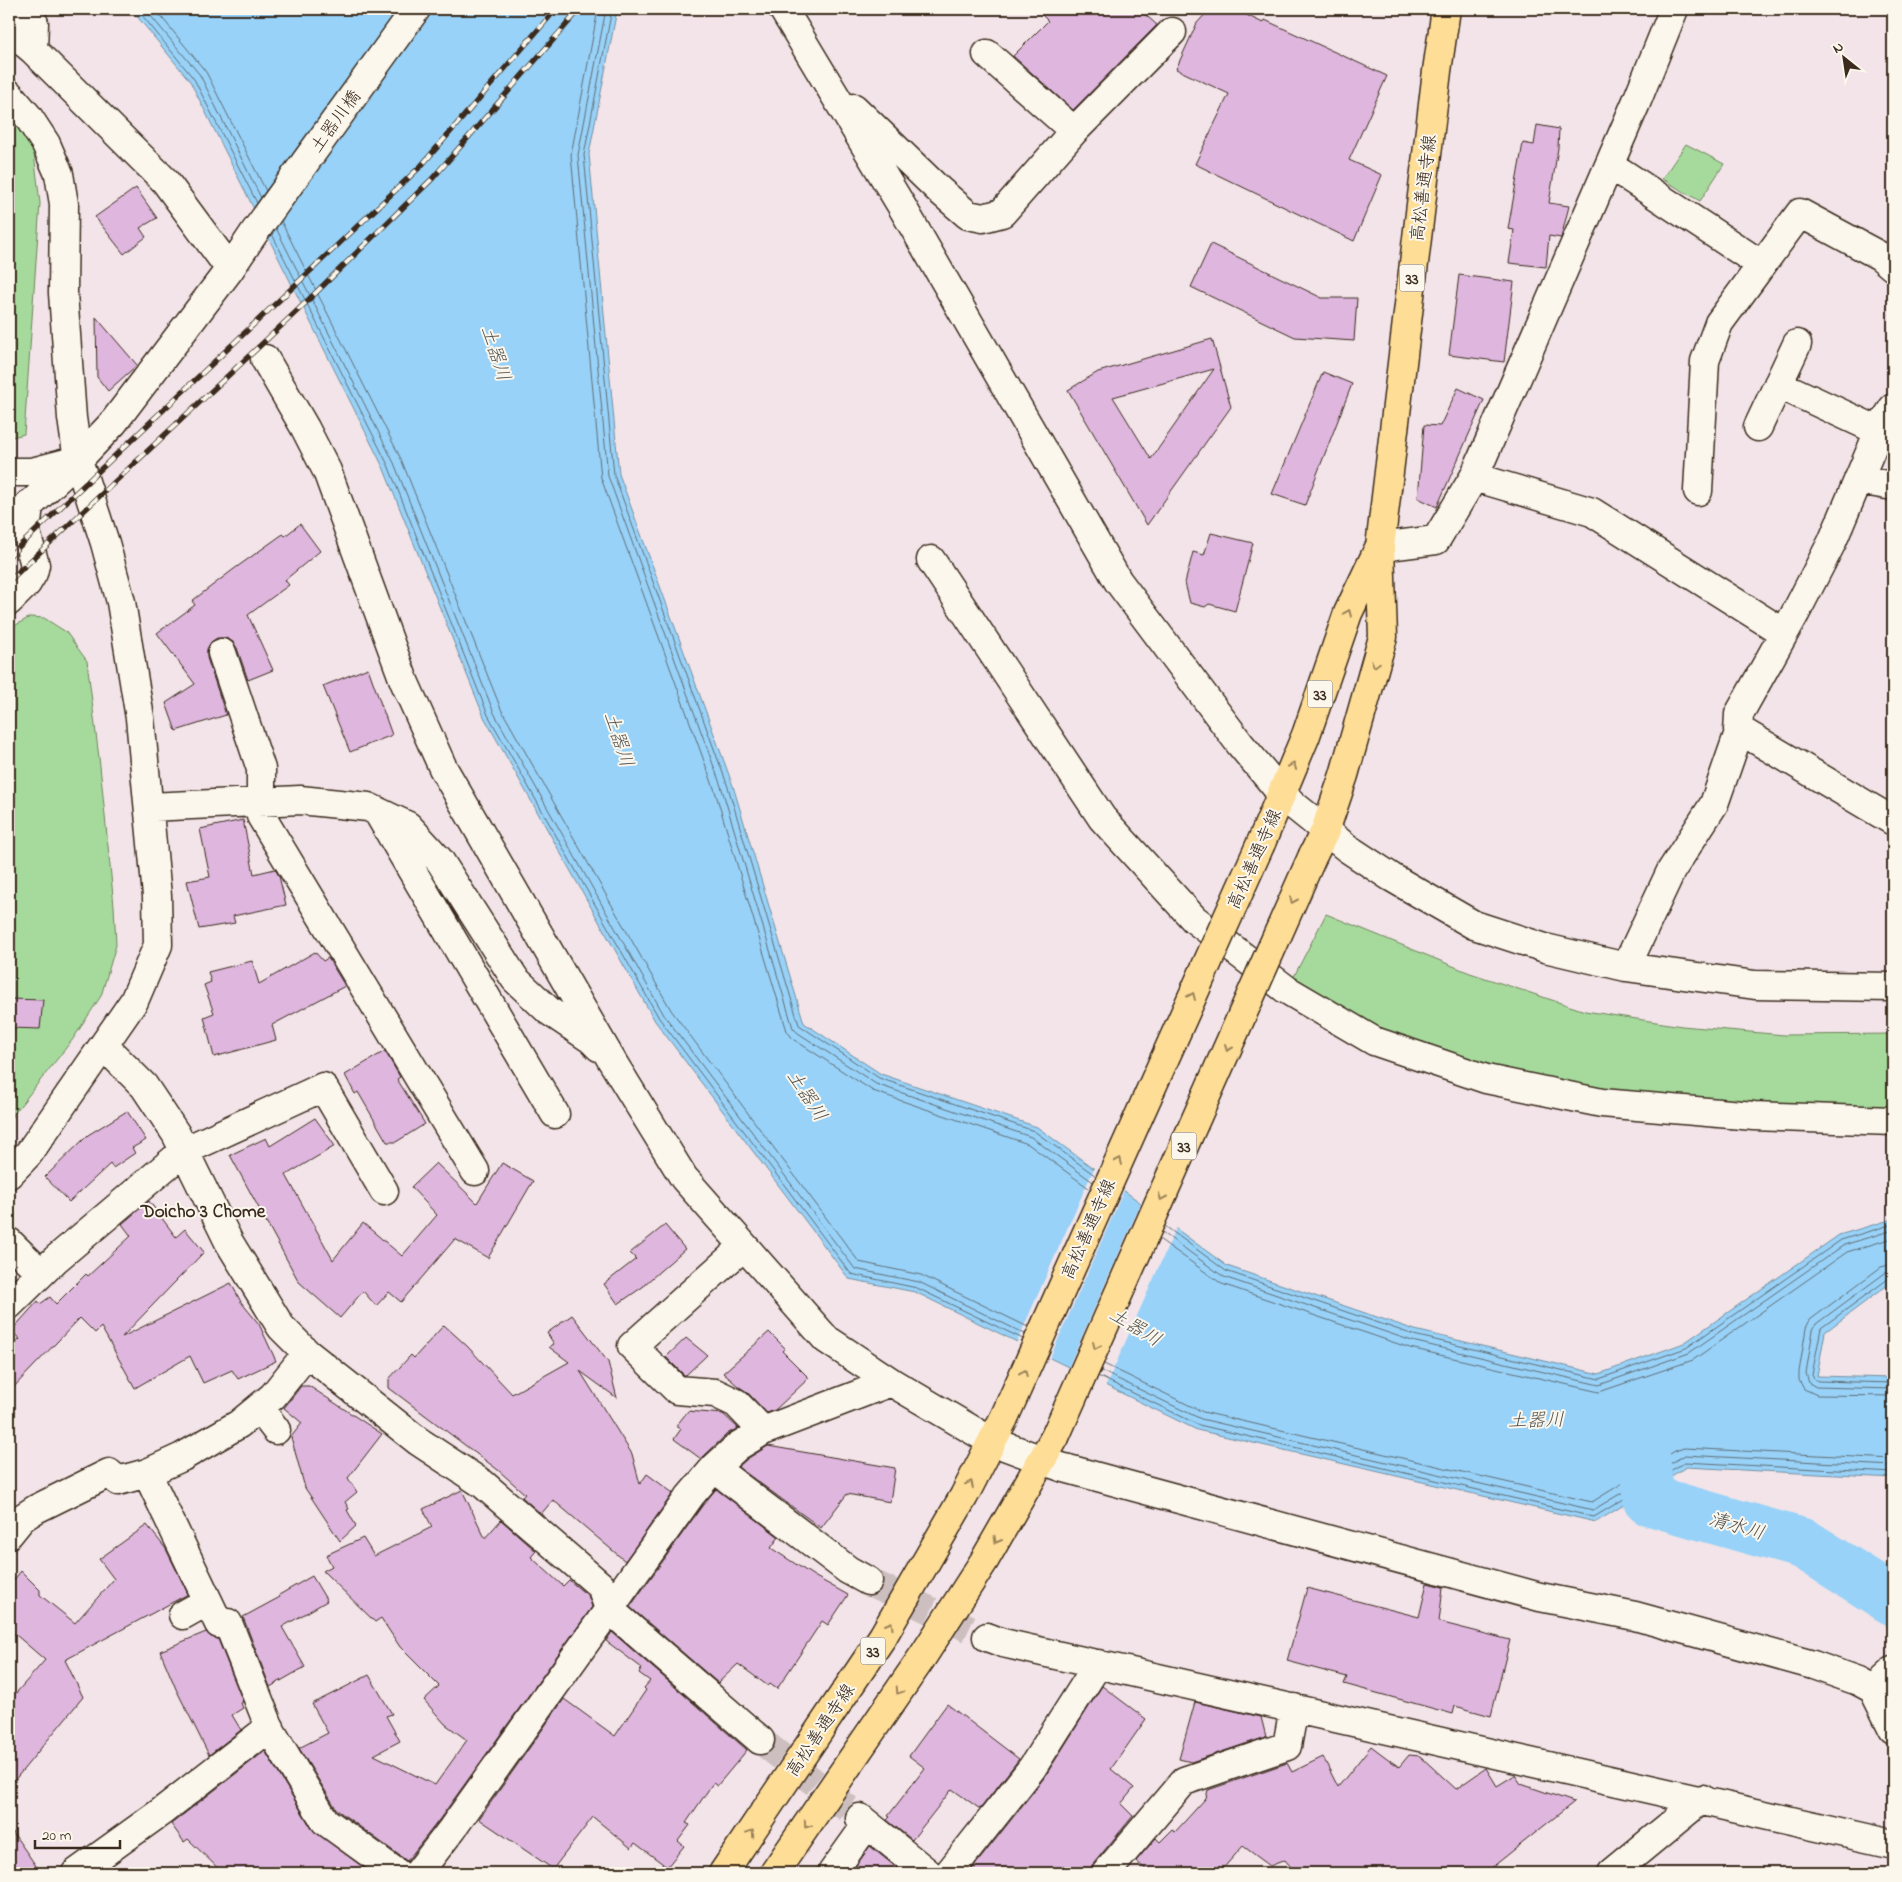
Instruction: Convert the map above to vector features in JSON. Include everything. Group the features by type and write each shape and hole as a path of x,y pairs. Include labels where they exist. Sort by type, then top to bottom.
{"main road":[{"name":"高松善通寺線","path":"774,1873 934,1640 984,1562 1055,1437 1325,831 1344,775 1383,637 1380,547 1446,9"},
{"name":"高松善通寺線","path":"723,1873 883,1636 964,1496 1004,1418 1261,843 1306,735 1348,613 1380,547"}],"street":[{"path":"26,9 34,23 33,50"},
{"name":"土器川橋","path":"15,527 29,504 78,460 114,423 230,269 254,232 416,9"},
{"path":"783,9 901,205 1118,581 1240,744 1282,794 1347,848 1390,877 1474,925 1546,948 1626,967 1755,985 1893,987"},
{"path":"1380,547 1436,540 1474,476 1610,165 1674,9"},
{"path":"9,30 33,50 165,181 230,269"},
{"path":"827,83 939,190 968,215 984,218 1002,213 1074,131 1172,32"},
{"path":"987,54 1074,131"},
{"path":"9,94 27,115 46,144 59,174 64,204 63,293 72,418 78,460 105,543 121,602 140,718 157,896 158,945 134,1001 29,1154 9,1174"},
{"path":"1610,165 1762,265"},
{"path":"1698,491 1705,362 1718,324 1800,213 1880,256 1893,267"},
{"path":"1758,427 1797,344"},
{"path":"265,359 305,428 327,471 404,681 443,768 612,1061 684,1178 826,1339 891,1382 991,1441 1042,1461 1540,1596 1635,1616 1813,1665 1858,1681 1873,1689 1893,1729"},
{"path":"1778,384 1879,431"},
{"path":"1626,967 1672,872 1714,804 1738,735 1739,714 1832,542 1879,431 1893,408"},
{"path":"9,472 32,472 78,460"},
{"path":"1474,476 1592,512 1784,633"},
{"path":"1858,480 1893,486"},
{"path":"9,601 26,583 33,573 35,565 28,544 15,527"},
{"path":"931,560 1102,818 1194,919 1287,990 1374,1041 1486,1079 1602,1104 1754,1116 1893,1121"},
{"path":"222,653 261,769 261,816 475,1171"},
{"path":"1738,730 1893,821"},
{"path":"149,807 300,800 368,807 408,826 440,862 515,979 549,1011 592,1040 612,1061"},
{"path":"377,811 555,1114"},
{"path":"104,1046 144,1086 176,1134 229,1242 281,1327 306,1353 418,1441 483,1484 601,1586 609,1609 760,1740"},
{"path":"9,1305 56,1258 184,1151 323,1087 384,1191"},
{"path":"9,1242 41,1273"},
{"path":"744,1246 632,1346 676,1390 715,1393 736,1402 763,1431"},
{"path":"9,1534 22,1518 109,1473 118,1481 147,1474 182,1457 239,1424 274,1396 306,1353"},
{"path":"418,1873 452,1829 690,1496 714,1468 738,1446 763,1431 891,1382"},
{"path":"259,1408 276,1430"},
{"path":"714,1468 848,1570 868,1581"},
{"path":"147,1474 214,1613 228,1623 270,1727 311,1801 325,1821 397,1873"},
{"path":"183,1614 214,1613"},
{"path":"987,1637 1003,1643 1702,1799 1893,1844"},
{"path":"949,1873 1032,1768 1098,1664"},
{"path":"1873,1689 1893,1672"},
{"path":"1106,1873 1184,1781 1287,1746 1294,1708"},
{"path":"76,1873 161,1812 270,1727"},
{"path":"1612,1873 1702,1799"},
{"path":"832,1873 863,1821 928,1873"}],"green space":[{"path":"9,116 33,145 40,203 24,434 9,438"},
{"path":"1686,144 1724,164 1700,201 1662,179"},
{"path":"30,617 44,618 66,632 87,661 100,766 116,945 101,996 73,1039 9,1120 9,629"},
{"path":"1326,914 1470,973 1585,1011 1682,1026 1784,1035 1893,1034 1893,1121 1486,1079 1287,990"}],"water":[{"name":"土器川","path":"131,9 622,9 616,15 589,154 619,474 733,786 804,1023 881,1074 1037,1127 1227,1266 1415,1330 1599,1374 1684,1343 1839,1235 1893,1219 1893,1281 1825,1332 1817,1376 1893,1378 1893,1478 1686,1467 1596,1522 1197,1430 915,1292 849,1279 655,1021 484,717 383,467 190,81"}],"pier":[{"path":"1095,1166 1125,1188 1049,1360 1016,1344"},
{"path":"1142,1201 1177,1226 1105,1388 1067,1370"}],"building":[{"path":"1036,9 1139,9 1157,25 1073,110 1013,56 1048,21"},
{"path":"1210,9 1234,9 1263,23 1265,20 1387,76 1349,160 1382,175 1354,241 1195,164 1229,94 1176,69 1197,23"},
{"path":"1537,125 1559,129 1558,148 1549,203 1569,206 1561,238 1549,236 1546,267 1509,263 1514,230 1508,229 1523,143 1534,145"},
{"path":"136,188 157,218 140,228 146,237 124,254 95,217"},
{"path":"1211,244 1322,298 1357,298 1354,341 1295,337 1191,287"},
{"path":"1459,275 1514,282 1504,362 1449,355"},
{"path":"96,317 137,365 108,391 97,377"},
{"path":"1212,339 1231,407 1147,525 1068,390 1098,372","holes":["1214,369 1151,459 1113,397"]},
{"path":"1323,372 1352,384 1305,505 1272,494"},
{"path":"1458,388 1484,400 1437,507 1418,498 1424,425 1440,426"},
{"path":"300,524 320,551 285,580 289,585 248,615 273,670 248,680 237,648 233,642 226,638 217,638 211,642 207,649 207,658 226,715 176,731 166,703 195,684 157,633 195,605 192,601 283,534 285,536"},
{"path":"1211,533 1253,543 1235,611 1209,604 1205,607 1190,603 1185,583 1193,552 1204,555"},
{"path":"368,668 392,735 350,752 323,686"},
{"path":"243,820 254,874 275,869 279,876 286,905 233,916 235,923 199,929 187,881 210,877 200,829"},
{"path":"315,952 323,961 328,958 345,986 272,1025 276,1040 214,1057 204,1017 214,1013 204,985 211,982 208,972 252,961 259,984"},
{"path":"11,999 43,1000 40,1029 9,1028"},
{"path":"385,1051 400,1077 397,1079 425,1124 396,1142 387,1142 358,1092 355,1094 345,1075"},
{"path":"127,1111 146,1140 132,1148 135,1153 113,1168 110,1164 69,1202 45,1177 88,1135"},
{"path":"315,1118 335,1146 286,1175 333,1260 363,1223 402,1256 437,1215 411,1187 436,1163 477,1203 502,1163 533,1181 488,1258 455,1239 401,1302 389,1292 376,1306 363,1291 340,1318 299,1282 230,1155 266,1138 270,1146"},
{"path":"149,1201 176,1237 185,1229 204,1252 122,1337 231,1283 241,1302 259,1324 276,1361 238,1379 232,1370 203,1383 190,1356 135,1388 101,1327 95,1333 80,1318 9,1392 9,1350 20,1339 11,1331 38,1301 40,1304 50,1297 56,1304 86,1274 88,1276 131,1236 122,1224"},
{"path":"665,1225 685,1249 644,1286 618,1304 604,1284 636,1259 630,1253"},
{"path":"572,1315 608,1362 617,1398 580,1371 632,1454 640,1484 647,1474 673,1493 625,1561 553,1500 541,1514 522,1497 525,1494 498,1470 389,1388 389,1379 411,1355 414,1358 444,1325 467,1346 512,1394 569,1362 549,1347 554,1344 547,1333"},
{"path":"769,1332 785,1348 782,1351 809,1378 775,1410 767,1413 747,1392 723,1373"},
{"path":"686,1338 707,1355 684,1375 666,1357"},
{"path":"301,1386 309,1386 382,1434 348,1478 357,1492 345,1502 349,1509 347,1510 356,1526 340,1541 305,1488 291,1437 302,1423 284,1408"},
{"path":"688,1411 723,1414 738,1428 727,1434 701,1459 674,1439 681,1429 676,1426"},
{"path":"768,1446 895,1468 890,1502 847,1494 821,1528 738,1467"},
{"path":"716,1489 779,1537 771,1548 848,1595 828,1625 822,1621 777,1689 770,1684 768,1686 738,1664 718,1683 630,1607"},
{"path":"462,1490 485,1538 501,1520 536,1551 531,1557 563,1586 569,1580 588,1595 592,1607 439,1820 407,1861 337,1810 299,1748 328,1733 312,1704 369,1675 392,1714 386,1716 400,1741 374,1755 435,1785 467,1740 445,1724 424,1700 439,1686 400,1647 381,1618 375,1622 323,1571 332,1566 326,1555 363,1538 374,1556 432,1527 423,1509"},
{"path":"147,1525 166,1549 188,1594 65,1660 83,1697 9,1787 9,1701 45,1660 9,1629 9,1586 21,1571 40,1590 40,1595 75,1623 114,1579 99,1559"},
{"path":"312,1576 327,1601 282,1627 305,1667 270,1687 243,1617 280,1597 279,1595"},
{"path":"1427,1583 1443,1587 1439,1622 1510,1640 1491,1716 1455,1706 1453,1714 1344,1684 1347,1677 1287,1661 1307,1588 1419,1617"},
{"path":"206,1632 211,1637 218,1639 243,1702 241,1703 243,1708 232,1715 241,1730 209,1755 176,1689 160,1651"},
{"path":"612,1632 747,1750 717,1786 713,1783 686,1823 690,1825 678,1841 684,1846 667,1867 635,1843 631,1848 593,1817 553,1869 479,1819 564,1699 615,1736 650,1681 639,1673 642,1668 606,1641"},
{"path":"1102,1686 1146,1719 1111,1769 1134,1788 1121,1804 1133,1816 1094,1863 1091,1873 969,1873 1044,1778"},
{"path":"1195,1702 1261,1717 1266,1737 1191,1762 1179,1759"},
{"path":"947,1704 1019,1759 980,1809 952,1789 912,1840 887,1820 890,1817 888,1816 925,1768 909,1756"},
{"path":"1371,1746 1399,1767 1409,1755 1420,1756 1456,1789 1486,1768 1497,1786 1515,1775 1521,1784 1574,1802 1485,1873 1296,1873 1285,1860 1270,1866 1243,1846 1219,1873 1150,1873 1136,1861 1156,1838 1160,1842 1172,1830 1175,1832 1206,1798 1208,1790 1287,1763 1292,1772 1323,1757 1338,1787"},
{"path":"265,1751 312,1829 371,1873 223,1873 188,1839 184,1842 171,1824"},
{"path":"9,1827 41,1873 9,1873"},
{"path":"870,1846 903,1873 851,1873"}],"waterway":[{"name":"清水川","path":"1641,1421 1649,1500 1804,1544 1893,1600"}],"tunnel":[{"path":"868,1581 987,1637"},
{"path":"760,1740 860,1818"}],"railway":[{"path":"9,556 421,166 556,9"},
{"path":"9,581 297,311 432,179 580,9"}],"district":[{"name":"Doicho 3 Chome","path":"203,1210"}]}
